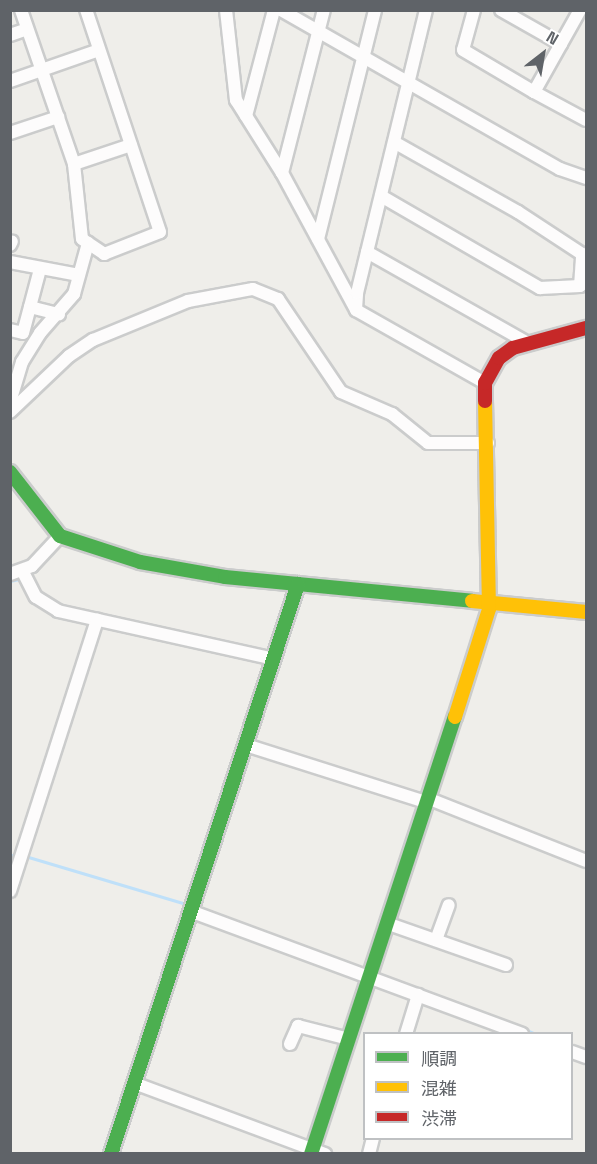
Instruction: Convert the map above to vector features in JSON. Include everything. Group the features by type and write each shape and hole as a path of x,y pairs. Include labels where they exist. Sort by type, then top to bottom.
{"street":[{"path":"21,10 74,164 82,239 104,254 160,232 86,10"},
{"path":"226,10 232,88 246,116 282,173 356,310 485,383"},
{"path":"246,116 274,10"},
{"path":"281,10 408,85 560,169 586,178"},
{"path":"282,173 324,10"},
{"path":"318,239 375,10"},
{"path":"356,310 367,252 426,10"},
{"path":"474,10 463,50 586,120"},
{"path":"501,10 561,44"},
{"path":"534,92 580,10"},
{"path":"10,35 27,29"},
{"path":"10,81 99,50"},
{"path":"10,134 58,117"},
{"path":"381,196 540,288 580,286 582,254 518,212 394,142"},
{"path":"74,164 131,145"},
{"path":"10,402 22,362 40,333 59,314 74,294 88,243"},
{"path":"367,252 526,342"},
{"path":"10,262 79,275"},
{"path":"10,330 23,333 40,269"},
{"path":"10,412 69,356 93,340 188,301 254,289 278,299 341,392 392,414 428,443 488,443"},
{"path":"30,307 59,314"},
{"path":"134,1083 316,1152 349,1039 389,924 489,600 488,443 485,383 499,358 526,342 586,332"},
{"path":"10,472 60,536 140,562 225,577 489,600 586,612"},
{"path":"60,536 17,573 44,606 97,620 181,635 274,659"},
{"path":"111,1154 298,584"},
{"path":"10,891 97,620"},
{"path":"246,745 426,800 586,861"},
{"path":"436,940 448,905"},
{"path":"191,908 373,974 418,996 517,1032"},
{"path":"389,924 506,965"},
{"path":"407,1032 418,996"},
{"path":"290,1044 298,1026 349,1039"}],"waterway":[{"path":"10,581 19,579"},
{"path":"10,855 19,855"},
{"path":"25,856 186,904"},
{"path":"237,922 369,971"},
{"path":"381,975 422,991"},
{"path":"524,1029 531,1032"}],"traffic: fast":[{"path":"10,472 60,536 140,562 225,577 472,601"},
{"path":"111,1154 298,584"},
{"path":"311,1154 455,717"}],"traffic: slow":[{"path":"455,717 489,609 485,401"},
{"path":"472,601 586,612"}],"traffic: jam":[{"path":"485,401 485,383 499,358 513,348 586,328"}]}
